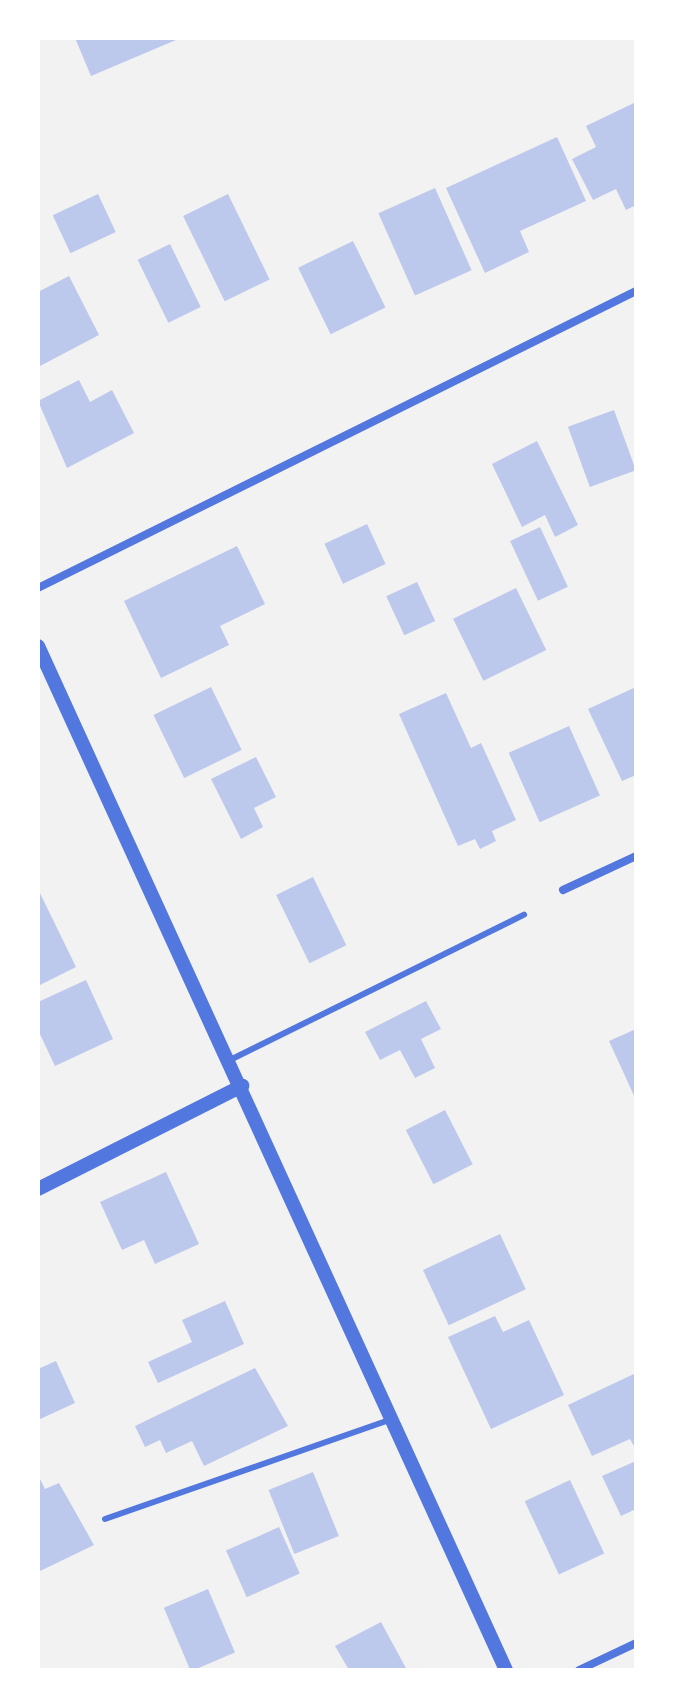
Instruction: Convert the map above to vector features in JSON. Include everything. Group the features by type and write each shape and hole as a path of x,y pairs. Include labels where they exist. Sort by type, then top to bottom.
{"street":[{"path":"38,588 636,291"},
{"path":"38,646 242,1086 506,1670"},
{"path":"563,890 636,856"},
{"path":"38,1189 242,1086"},
{"path":"579,1670 636,1643"}],"lane":[{"path":"230,1060 524,915"},
{"path":"105,1519 392,1419"}],"building":[{"path":"75,38 175,38 176,40 91,76"},
{"path":"636,102 636,205 626,210 616,189 593,200 572,159 596,147 586,126"},
{"path":"557,137 586,201 520,231 529,252 485,273 446,188"},
{"path":"435,188 472,270 415,295 378,213"},
{"path":"98,194 116,232 70,253 53,215"},
{"path":"228,194 270,279 225,301 183,216"},
{"path":"353,241 385,308 331,334 298,268"},
{"path":"170,244 201,307 168,323 138,260"},
{"path":"69,276 99,335 40,366 38,292"},
{"path":"79,380 90,402 112,390 134,433 67,468 38,401"},
{"path":"614,410 636,470 590,487 568,427"},
{"path":"537,441 578,525 555,537 545,515 522,527 492,464"},
{"path":"367,524 386,564 343,584 324,544"},
{"path":"540,527 568,587 538,601 510,541"},
{"path":"237,546 265,604 220,626 229,645 161,678 124,601"},
{"path":"417,582 435,621 404,635 386,596"},
{"path":"516,588 546,650 483,681 453,619"},
{"path":"211,687 242,750 184,778 153,715"},
{"path":"636,687 636,775 622,781 588,709"},
{"path":"446,693 471,748 481,743 516,820 492,831 496,841 480,849 475,839 458,846 399,714"},
{"path":"569,726 600,795 540,822 509,753"},
{"path":"256,757 276,797 254,808 263,827 241,839 211,779"},
{"path":"313,877 346,945 309,963 276,895"},
{"path":"38,889 76,967 38,986"},
{"path":"86,980 113,1039 55,1066 38,1030 38,1002"},
{"path":"426,1001 441,1029 421,1039 435,1068 415,1078 400,1050 380,1060 365,1032"},
{"path":"636,1029 636,1100 609,1041"},
{"path":"445,1110 473,1164 433,1184 406,1130"},
{"path":"166,1172 199,1244 155,1264 144,1240 122,1250 100,1202"},
{"path":"500,1234 526,1289 449,1325 423,1270"},
{"path":"225,1301 244,1344 158,1383 148,1362 192,1342 182,1320"},
{"path":"495,1316 503,1332 529,1320 564,1395 491,1429 448,1337"},
{"path":"56,1361 75,1403 38,1420 38,1369"},
{"path":"255,1368 288,1426 204,1466 192,1441 166,1453 160,1440 145,1447 135,1426"},
{"path":"636,1373 636,1450 630,1439 592,1456 568,1405"},
{"path":"636,1461 636,1509 621,1516 602,1476"},
{"path":"313,1472 339,1536 294,1554 268,1490"},
{"path":"38,1475 45,1489 59,1483 94,1545 38,1572"},
{"path":"570,1480 604,1553 559,1575 525,1501"},
{"path":"279,1527 300,1574 247,1597 226,1551"},
{"path":"208,1589 235,1653 190,1670 164,1608"},
{"path":"381,1622 407,1670 349,1670 335,1646"}]}
